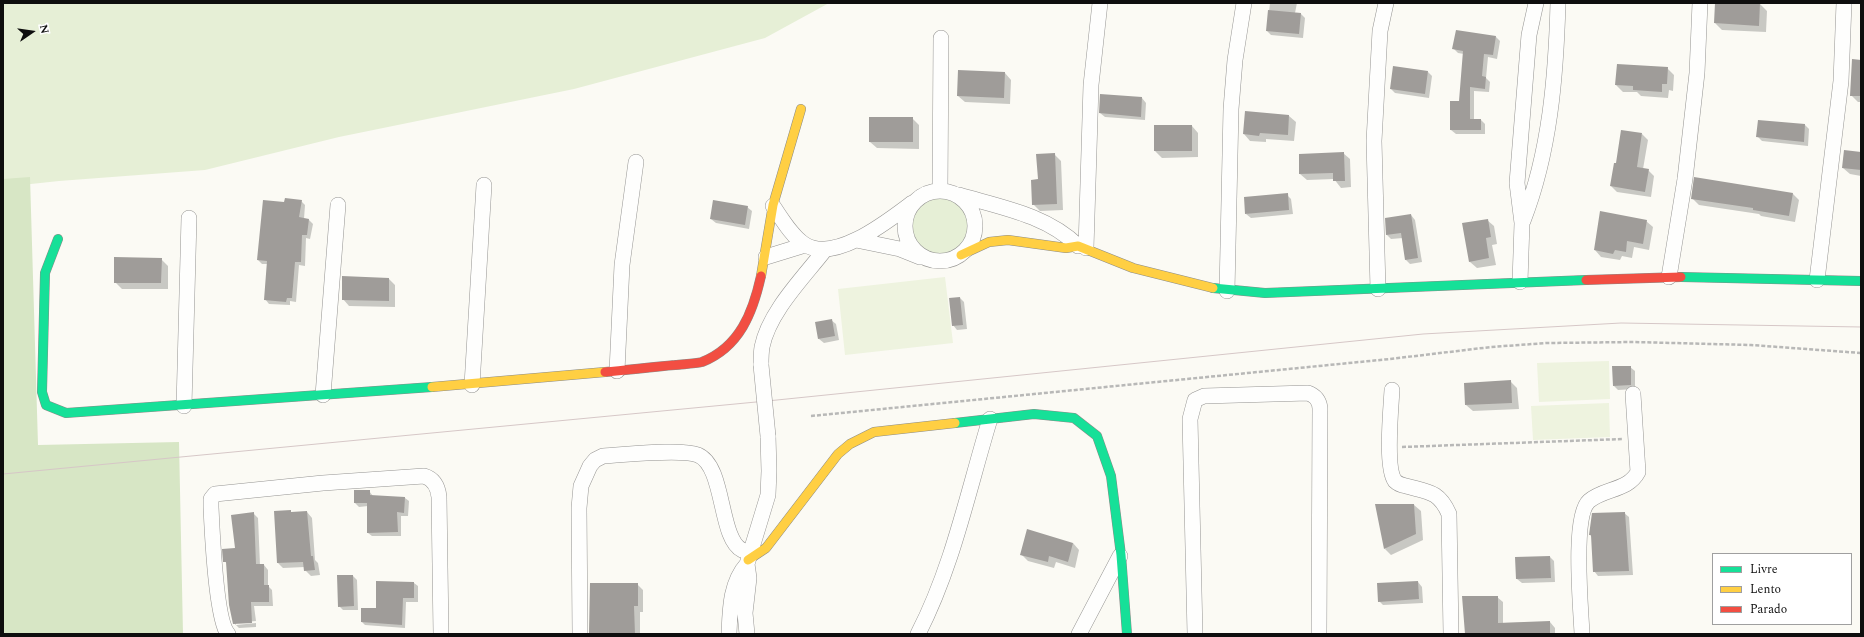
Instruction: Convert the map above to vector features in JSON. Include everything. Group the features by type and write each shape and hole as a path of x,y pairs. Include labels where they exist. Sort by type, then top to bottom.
{"street":[{"path":"1082,247 1091,85 1100,3"},
{"path":"1227,291 1231,109 1235,60 1244,3"},
{"path":"1378,289 1374,141 1380,31 1386,3"},
{"path":"1520,282 1522,224 1518,183 1529,35 1536,3"},
{"path":"1522,224 1535,190 1549,121 1558,34 1558,3"},
{"path":"1669,277 1685,179 1697,74 1700,3"},
{"path":"1818,280 1841,80 1844,3"},
{"path":"940,190 941,38"},
{"path":"58,239 45,273 42,392 46,405 66,413 472,385 701,362 723,350 738,337 751,313 766,257 773,206 801,109"},
{"path":"617,371 622,264 636,162"},
{"path":"472,385 484,185"},
{"path":"773,206 792,234 805,245 824,250 856,240 883,224 927,193 940,190 1008,209 1049,224 1082,247 1133,268 1198,286 1227,291 1287,293 1520,282 1669,277 1861,281"},
{"path":"958,195 973,213 975,224 974,236 969,246 961,255"},
{"path":"916,200 907,215 905,232 909,243 917,253 926,259"},
{"path":"323,395 338,205"},
{"path":"184,406 189,218"},
{"path":"856,240 900,250 938,262 950,260 989,242 1008,240 1066,248 1082,247"},
{"path":"766,257 805,245"},
{"path":"729,634 730,608 736,581 748,559 768,495 768,436 761,366 762,347 766,333 778,311 824,250"},
{"path":"1392,390 1390,448 1392,476 1398,484 1437,494 1444,502 1449,514 1451,634"},
{"path":"1195,634 1190,419 1195,400 1204,396 1308,392 1315,396 1319,402 1320,408 1319,634"},
{"path":"1582,634 1579,541 1580,518 1584,507 1590,500 1628,484 1635,478 1638,472 1633,394"},
{"path":"748,559 766,548 838,454 862,437 886,430 1034,414 1057,415 1074,418 1097,436 1111,476 1121,555 1127,634"},
{"path":"918,634 948,564 961,525 990,419"},
{"path":"580,634 579,508 581,486 585,475 595,460 603,456 677,452 699,455 710,467 730,535 748,559 750,578 745,613 747,634"},
{"path":"228,634 223,626 216,578 211,506 211,499 215,494 315,484 424,476 429,477 435,482 439,497 441,634"},
{"path":"1079,634 1121,555"}],"path":[{"path":"811,416 1390,359 1491,347 1547,343 1634,342 1751,345 1861,353"},
{"path":"1390,448 1636,439"}],"green space":[{"path":"3,3 829,3 765,38 574,89 339,137 205,170 59,181 3,187"},
{"path":"30,177 38,445 179,442 183,634 3,634 3,179"},
{"path":"940,197 951,199 961,205 967,215 969,226 967,237 961,247 951,253 940,255 929,253 919,247 913,237 911,226 913,215 919,205 929,199"},
{"path":"945,277 953,343 845,355 838,289"},
{"path":"1609,361 1610,399 1539,402 1537,363"},
{"path":"1609,403 1610,437 1533,440 1531,406"}],"building":[{"path":"1715,3 1760,3 1759,26 1714,23"},
{"path":"1268,10 1301,13 1299,34 1266,31"},
{"path":"1456,30 1496,36 1493,55 1484,54 1482,76 1486,77 1485,89 1470,87 1470,119 1481,119 1481,130 1450,130 1450,101 1459,101 1463,51 1452,49"},
{"path":"1852,59 1861,60 1861,96 1850,96"},
{"path":"1617,64 1668,67 1667,84 1662,84 1662,92 1633,90 1633,86 1615,85"},
{"path":"1393,66 1428,71 1425,94 1390,89"},
{"path":"958,70 1005,72 1004,98 957,96"},
{"path":"1100,94 1142,97 1141,117 1099,113"},
{"path":"1245,111 1289,115 1288,135 1260,133 1259,136 1243,134"},
{"path":"869,117 913,117 913,142 869,142"},
{"path":"1758,120 1805,124 1804,142 1756,137"},
{"path":"1154,125 1192,125 1192,151 1154,151"},
{"path":"1621,130 1642,133 1637,167 1649,169 1645,192 1610,186 1614,163 1616,163"},
{"path":"1844,150 1861,152 1861,170 1842,168"},
{"path":"1344,152 1345,181 1333,181 1333,173 1299,174 1299,154"},
{"path":"1055,153 1057,204 1032,205 1031,180 1038,179 1036,154"},
{"path":"1694,177 1793,193 1789,216 1753,210 1753,208 1691,199"},
{"path":"1288,193 1289,210 1245,214 1244,197"},
{"path":"285,198 302,200 299,217 309,219 307,235 302,235 301,262 295,262 292,298 287,298 286,302 264,300 267,261 257,260 263,200 284,202"},
{"path":"713,200 748,206 745,225 710,219"},
{"path":"1600,211 1647,220 1643,244 1627,241 1626,252 1615,250 1613,254 1594,250"},
{"path":"1411,214 1418,258 1405,260 1401,233 1386,235 1385,218"},
{"path":"1488,219 1491,237 1486,238 1489,258 1469,262 1462,223"},
{"path":"114,257 162,258 161,283 114,283"},
{"path":"342,276 389,278 389,301 342,300"},
{"path":"960,297 963,325 952,326 949,298"},
{"path":"832,319 835,336 818,339 815,322"},
{"path":"1612,366 1631,366 1631,385 1613,386"},
{"path":"1511,380 1512,403 1465,405 1464,383"},
{"path":"354,490 370,490 370,495 405,497 404,513 397,512 398,532 367,533 367,503 354,503"},
{"path":"1375,504 1414,504 1416,534 1384,549"},
{"path":"291,510 291,512 307,511 311,556 313,556 315,570 304,571 303,562 277,563 274,511"},
{"path":"254,512 256,564 264,564 264,585 269,585 269,602 251,602 252,623 233,624 229,605 226,562 223,562 222,549 235,548 231,515"},
{"path":"1625,512 1629,571 1593,572 1591,535 1589,535 1592,513"},
{"path":"1027,529 1073,543 1068,562 1049,556 1048,562 1020,555"},
{"path":"1550,556 1551,578 1516,579 1515,557"},
{"path":"337,575 353,575 354,606 338,607"},
{"path":"376,581 414,582 414,598 403,598 402,625 361,622 361,608 376,608"},
{"path":"1418,581 1419,599 1378,602 1377,583"},
{"path":"590,583 638,583 638,606 634,606 635,634 589,634"},
{"path":"1462,596 1498,596 1498,623 1550,621 1550,634 1465,634"}],"tram line":[{"path":"3,474 777,400 1423,334 1621,323 1861,327"}],"traffic: fast":[{"path":"58,239 45,273 42,392 46,405 66,413 432,387"},
{"path":"1681,277 1861,281"},
{"path":"1213,288 1265,293 1586,280"},
{"path":"955,423 1034,414 1074,418 1097,436 1111,476 1121,555 1127,634"}],"traffic: slow":[{"path":"761,276 773,205 801,109"},
{"path":"961,255 989,242 1008,240 1066,248 1078,246 1133,268 1213,288"},
{"path":"432,387 605,372"},
{"path":"748,560 766,548 838,454 850,444 874,432 955,423"}],"traffic: jam":[{"path":"605,372 696,363 702,362 715,355 726,347 743,327 754,303 761,276"},
{"path":"1586,280 1681,277"}]}
